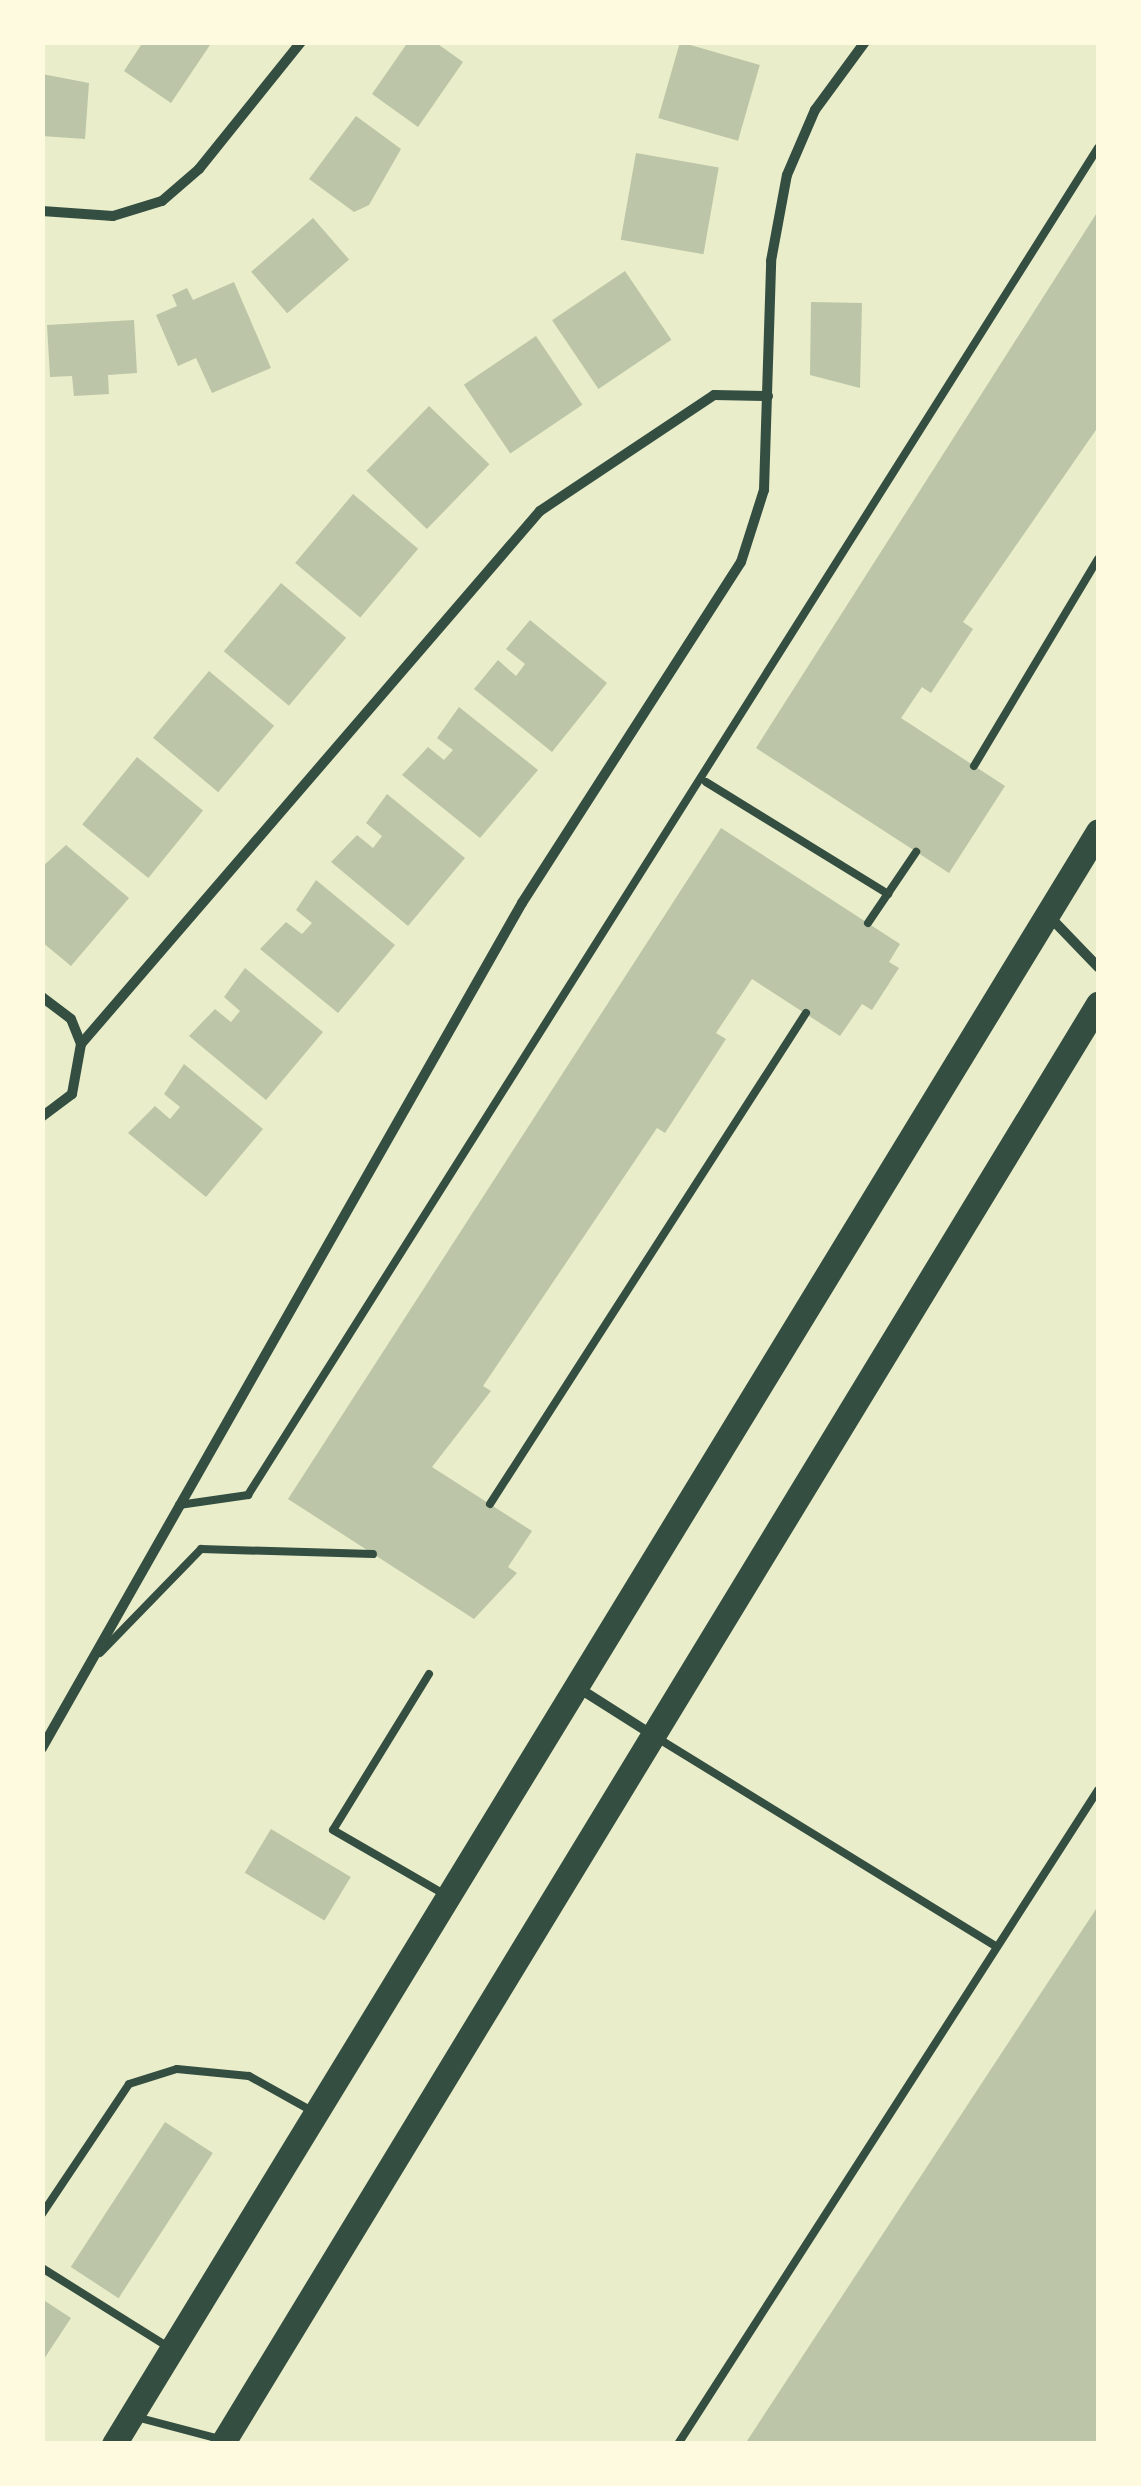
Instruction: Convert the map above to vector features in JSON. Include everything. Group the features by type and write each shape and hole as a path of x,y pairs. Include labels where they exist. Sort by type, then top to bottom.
{"main road":[{"path":"114,2444 1098,831"},
{"path":"225,2442 1098,1004"}],"street":[{"path":"42,212 113,216 162,201 199,169 301,42"},
{"path":"42,1748 522,903 741,562 764,490 771,261 788,175 815,110 865,42"},
{"path":"42,1117 72,1094 81,1044 540,512 714,395 768,396"},
{"path":"1047,913 1098,967"},
{"path":"42,997 71,1019 81,1044"},
{"path":"576,1686 652,1735"}],"lane":[{"path":"180,1505 248,1495 706,782 726,724 1098,148"},
{"path":"974,766 1098,559"},
{"path":"706,782 888,894"},
{"path":"868,923 916,852"},
{"path":"490,1504 806,1013"},
{"path":"90,1664 201,1549 373,1554"},
{"path":"430,1674 333,1830 448,1896"},
{"path":"652,1735 996,1946"},
{"path":"678,2444 1098,1790"},
{"path":"42,2214 130,2084 176,2069 249,2076 316,2114"},
{"path":"42,2268 172,2349"},
{"path":"131,2416 225,2442"}],"building":[{"path":"143,42 212,42 171,103 124,71"},
{"path":"408,42 435,42 463,62 418,127 372,94"},
{"path":"680,42 760,65 738,141 658,118"},
{"path":"42,74 89,83 85,139 42,136"},
{"path":"356,116 401,149 369,205 354,212 309,179"},
{"path":"636,153 719,168 703,254 621,240"},
{"path":"1098,211 1098,427 963,622 973,629 931,693 922,687 901,718 1005,786 949,873 756,748"},
{"path":"313,218 349,260 287,313 251,272"},
{"path":"625,271 671,340 598,389 552,320"},
{"path":"234,282 271,368 212,393 196,358 178,366 156,315 177,306 172,295 187,288 193,300"},
{"path":"811,302 862,303 860,388 810,375"},
{"path":"134,320 137,373 108,375 109,394 74,396 72,376 50,377 47,325"},
{"path":"536,336 582,405 510,453 464,385"},
{"path":"429,406 489,464 427,529 366,471"},
{"path":"353,494 418,549 360,618 295,563"},
{"path":"281,583 346,638 289,706 224,651"},
{"path":"530,620 607,683 552,752 474,689 498,660 516,676 525,664 506,649"},
{"path":"209,671 274,726 218,792 153,738"},
{"path":"459,707 538,770 480,838 402,775 428,747 444,760 453,750 437,738"},
{"path":"137,757 203,810 148,878 82,825"},
{"path":"387,794 465,858 408,926 331,862 357,835 373,848 382,836 366,823"},
{"path":"721,828 900,944 889,962 899,968 872,1010 862,1004 840,1036 752,979 716,1033 726,1039 665,1133 657,1128 483,1386 491,1391 432,1467 532,1531 508,1567 517,1573 474,1619 288,1499"},
{"path":"66,845 129,898 71,966 42,942 42,867"},
{"path":"316,880 395,945 338,1013 260,949 286,922 302,934 312,923 296,910"},
{"path":"245,968 323,1032 266,1100 189,1036 215,1009 231,1022 240,1011 224,997"},
{"path":"184,1064 263,1129 206,1197 128,1133 155,1106 170,1119 180,1107 164,1094"},
{"path":"271,1829 351,1877 324,1921 245,1873"},
{"path":"1098,1906 1098,2444 745,2444"},
{"path":"165,2122 213,2153 119,2298 71,2267"},
{"path":"42,2299 71,2318 42,2362"}]}
